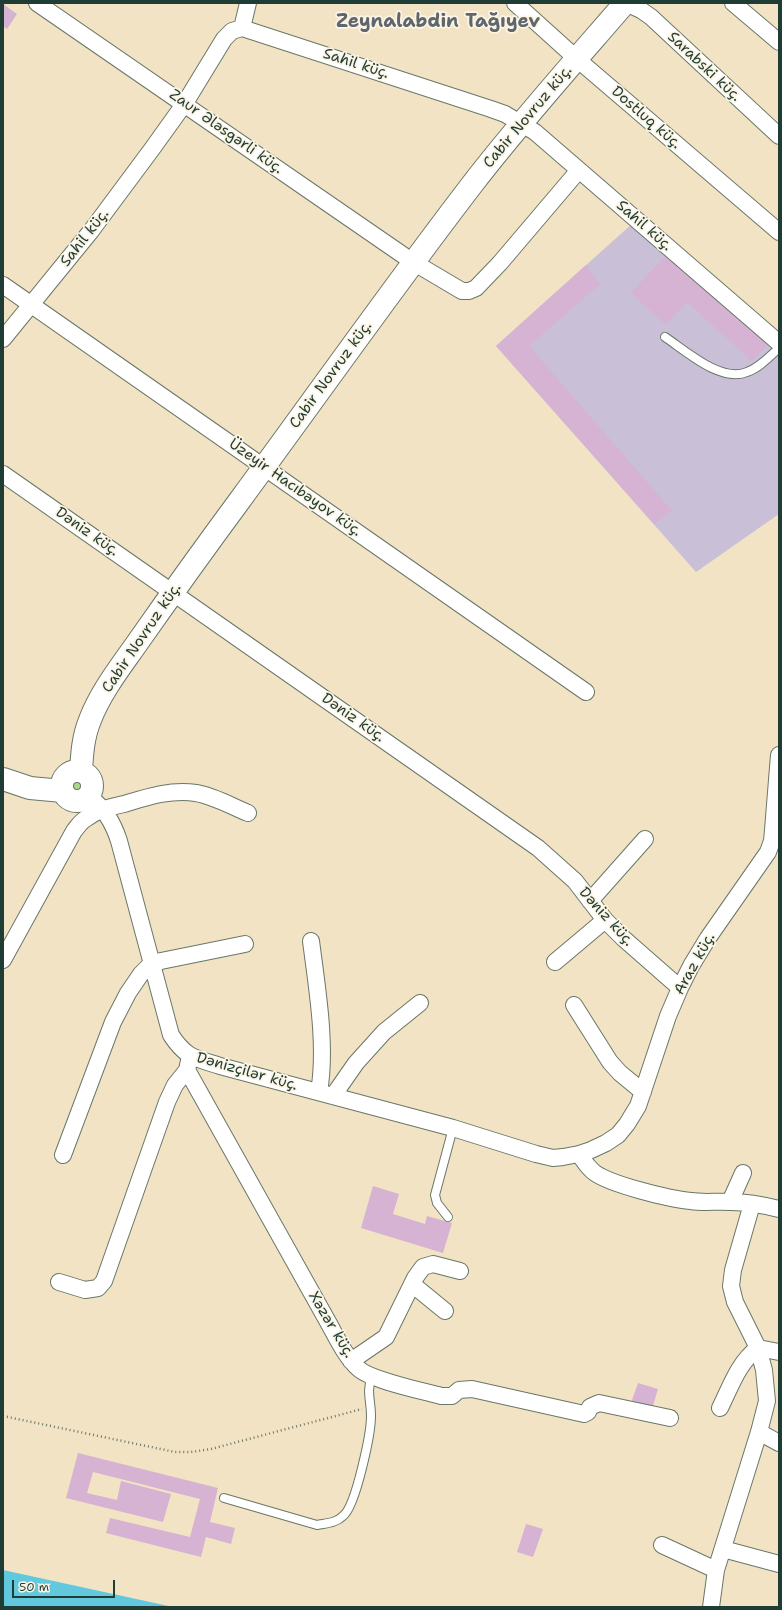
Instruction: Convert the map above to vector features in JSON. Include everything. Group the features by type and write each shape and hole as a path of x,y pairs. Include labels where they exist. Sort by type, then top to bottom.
{"main road":[{"name":"Cabir Novruz küç.","path":"81,771 84,737 96,706 112,680 173,592 413,262 476,179 576,58 626,3"},
{"path":"75,771 81,771 87,774 92,785 91,791 95,803 84,799 74,800 69,798 63,791 62,784 64,778 75,771"},
{"path":"3,779 30,788 63,791"}],"street":[{"name":"Zaur Ələsgərli küç.","path":"37,3 185,103 413,262 462,291 469,291 476,288 500,263 579,170"},
{"path":"242,28 248,3"},
{"name":"Dostluq küç.","path":"515,3 576,58 779,232"},
{"name":"Sarabski küç.","path":"626,3 641,10 651,17 779,136"},
{"path":"733,3 779,42"},
{"name":"Sahil küç.","path":"3,340 91,232 166,131 224,39 232,31 242,28 491,109 522,123 535,132 779,343"},
{"name":"Üzeyir Hacıbəyov küç.","path":"3,285 586,692"},
{"name":"Dәniz küç.","path":"3,474 538,848 575,881 605,920 634,948 680,988"},
{"name":"Araz küç.","path":"578,1154 606,1143 618,1135 627,1124 638,1106 680,988 691,966 708,938 768,852 777,842 779,755"},
{"path":"3,960 74,831 87,817 95,803 179,792 196,793 210,796 248,813"},
{"name":"Dәnizçilәr küç.","path":"95,803 114,827 119,840 171,1035 188,1063 220,1066 454,1128 547,1156 563,1157 578,1154"},
{"path":"590,901 646,838"},
{"path":"556,962 605,920"},
{"path":"311,941 319,1003 322,1077 326,1094"},
{"path":"64,1155 113,1022 128,993 141,974 151,964 245,944"},
{"path":"326,1094 384,1032 420,1003"},
{"path":"574,1005 610,1062 642,1092"},
{"path":"59,1282 85,1290 98,1288 104,1281 167,1102 188,1063"},
{"name":"Xəzər küç.","path":"188,1063 328,1322 351,1361 360,1370 372,1376 441,1396 452,1396 459,1390 472,1389 584,1414 588,1412 590,1407 599,1403 670,1418"},
{"path":"578,1154 596,1174 629,1187 689,1201 711,1203 730,1202 779,1209"},
{"path":"730,1202 743,1173"},
{"path":"711,1607 716,1570 759,1432 766,1401 764,1370 758,1348 735,1302 731,1286 733,1270 752,1204"},
{"path":"351,1361 386,1337 412,1284 423,1267 433,1264 440,1264 460,1271"},
{"path":"412,1284 445,1311"},
{"path":"720,1408 740,1367 748,1356 758,1348 779,1352"},
{"path":"759,1432 779,1443"},
{"path":"662,1545 716,1570"},
{"path":"723,1548 779,1564"}],"lane":[{"path":"665,337 717,372 729,374 740,375 748,372 779,348"},
{"path":"448,1217 436,1203 435,1195 454,1128"},
{"path":"224,1498 317,1525 332,1523 344,1516 352,1505 368,1440 371,1416 368,1386 372,1376"}],"path":[{"path":"3,1416 175,1452 191,1452 212,1449 370,1407"}],"shaded area":[{"path":"633,223 779,354 779,514 696,572 496,346"}],"green space":[{"path":"74,779 80,779 84,783 84,789 80,793 74,793 70,789 70,783"}],"water":[{"path":"3,1570 173,1607 3,1607"}],"building":[{"path":"3,4 17,14 7,29 3,26"},
{"path":"668,253 768,344 752,361 687,302 666,325 631,293"},
{"path":"586,265 600,284 529,346 672,511 654,524 496,346"},
{"path":"373,1186 399,1194 393,1214 425,1224 427,1216 452,1223 443,1253 361,1228"},
{"path":"638,1383 658,1389 652,1409 631,1403"},
{"path":"78,1453 218,1488 210,1522 235,1528 231,1544 206,1537 201,1557 106,1533 110,1518 190,1537 200,1499 93,1472 87,1493 117,1500 121,1481 171,1494 163,1522 66,1498"},
{"path":"526,1524 543,1529 533,1557 517,1552"}],"district":[{"name":"Zeynalabdin Tağıyev","path":"438,22"}]}
